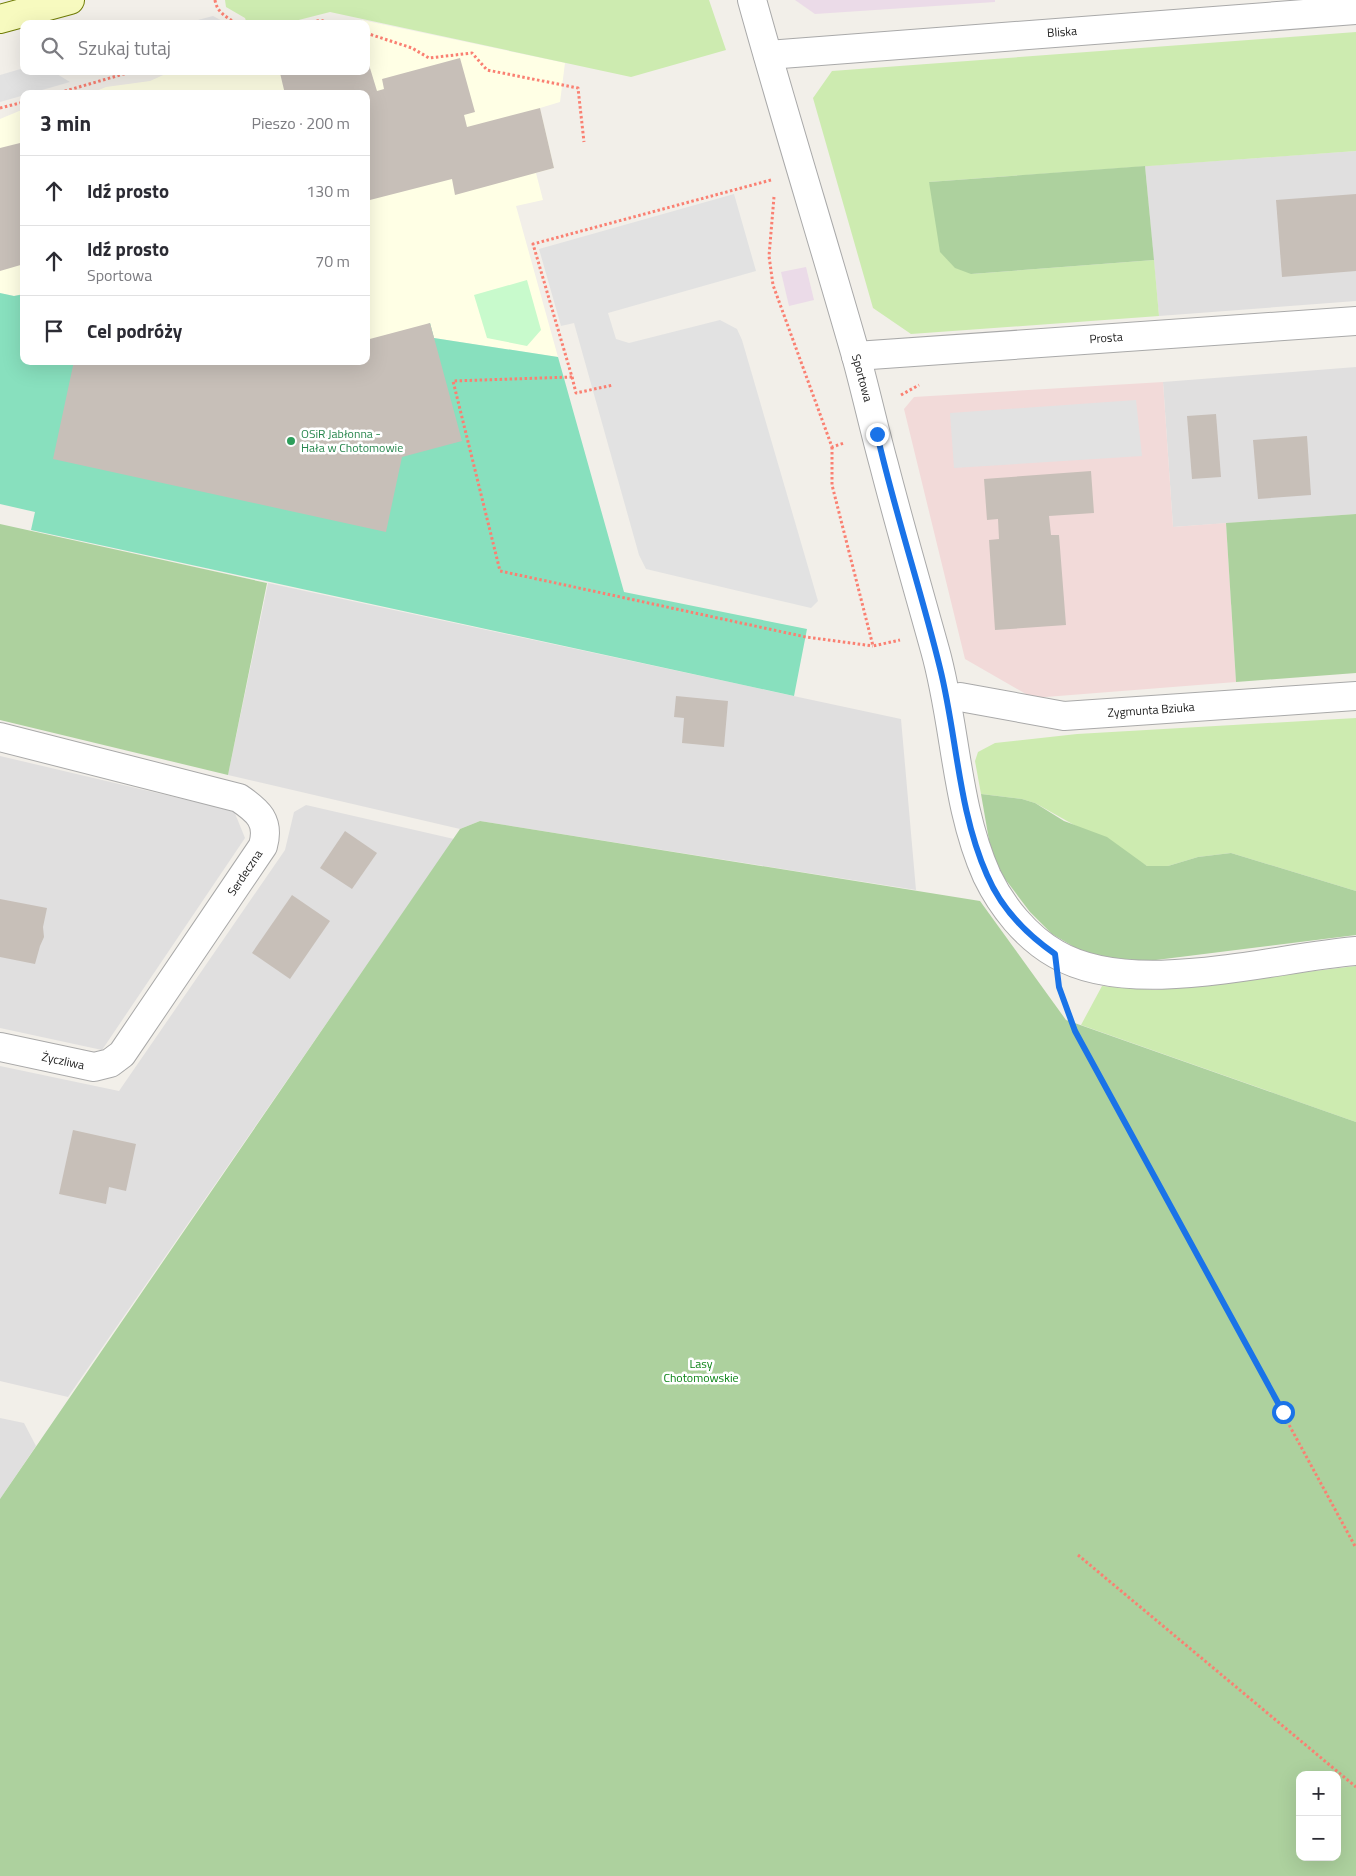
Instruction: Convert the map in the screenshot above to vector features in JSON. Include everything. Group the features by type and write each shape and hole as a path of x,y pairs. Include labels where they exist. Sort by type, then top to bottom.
{"street":[{"path":"0,19 70,0"},
{"name":"Sportowa","path":"752,0 856,356 947,699 968,819 986,874 1000,900 1032,936 1055,954 1099,971 1123,974 1195,973 1320,954 1356,951"},
{"name":"Bliska","path":"768,55 1356,10"},
{"name":"Prosta","path":"856,356 1356,320"},
{"name":"Zygmunta Bziuka","path":"947,699 960,697 1064,716 1356,696"},
{"name":"Serdeczna","path":"0,738 238,798 262,817 266,828 263,846 122,1054"},
{"name":"Życzliwa","path":"0,1048 94,1067 110,1063 122,1054"}],"path":[{"path":"215,0 216,7 221,14 231,20"},
{"path":"370,34 412,48 429,58 472,53 487,70 578,88 584,142"},
{"path":"69,90 120,75"},
{"path":"0,108 20,103"},
{"path":"614,385 576,393 533,244 776,179"},
{"path":"775,188 769,256 773,285 832,447 832,485 873,646"},
{"path":"572,377 453,381 500,571 806,637 873,646 901,640 905,648"},
{"path":"898,399 902,394 922,384"},
{"path":"832,447 877,434"},
{"path":"1055,954 1059,987 1075,1031 1356,1548"},
{"path":"1078,1555 1356,1787"}],"shaded area":[{"path":"795,0 995,0 995,2 815,14"},
{"path":"213,16 220,20 198,20"},
{"path":"370,22 565,63 560,102 540,108 554,168 536,173 543,200 516,206 558,357 434,338 370,340 370,90 99,90 106,87 150,81 163,75 370,75"},
{"path":"20,69 20,75 59,75 70,82 42,90 20,90 20,96 0,102 0,75"},
{"path":"20,111 20,295 14,296 0,293 0,119"},
{"path":"1356,151 1356,301 1159,316 1145,166"},
{"path":"734,194 756,271 608,313 616,339 629,343 720,320 737,329 742,340 818,601 811,608 646,569 639,555 574,323 561,326 539,249"},
{"path":"806,267 814,300 789,306 781,272"},
{"path":"1356,367 1356,514 1173,527 1163,382"},
{"path":"1163,382 1173,527 1226,523 1236,682 1033,698 965,659 904,409 914,397"},
{"path":"1136,400 1142,456 954,468 950,413"},
{"path":"268,583 901,719 916,890 480,821 460,829 228,775"},
{"path":"0,756 234,811 245,838 102,1050 0,1028"},
{"path":"306,805 454,839 68,1397 0,1381 0,1066 119,1091 285,850 294,812"},
{"path":"0,1418 24,1423 36,1446 0,1499"}],"green space":[{"path":"225,0 709,0 726,50 631,77 330,12 299,20 246,20 226,7"},
{"path":"1356,32 1356,151 929,182 971,274 1154,260 1159,316 911,334 873,308 813,98 832,71"},
{"path":"1145,166 1154,260 971,274 955,268 940,252 929,182"},
{"path":"527,280 541,330 527,346 487,338 474,295"},
{"name":"OSiR Jabłonna - Hała w Chotomowie","path":"0,293 14,296 20,295 20,365 370,365 370,359 430,323 434,338 558,357 624,592 807,629 794,696 31,530 35,512 0,504"},
{"path":"1356,514 1356,673 1236,682 1226,523"},
{"path":"0,524 267,583 228,775 0,720"},
{"path":"1356,718 1356,891 1231,853 1198,857 1168,866 1147,866 1035,803 1022,799 981,794 975,761 978,752 995,743 1077,734"},
{"path":"981,794 1022,799 1035,803 1064,821 1107,837 1147,866 1168,866 1198,857 1231,853 1356,891 1356,935 1148,961 1110,958 1081,951 1052,934 1030,912 993,863"},
{"name":"Lasy Chotomowskie","path":"480,821 980,901 1066,1020 1356,1122 1356,1876 0,1876 0,1499 460,829"},
{"path":"1356,966 1356,1122 1081,1025 1102,986 1156,990"}],"building":[{"path":"460,58 475,112 464,115 467,127 540,108 554,168 455,195 452,179 370,200 370,90 284,90 280,75 370,75 370,68 377,91 384,89 382,79"},
{"path":"20,143 20,265 0,271 0,148"},
{"path":"1356,194 1356,271 1282,277 1276,200"},
{"path":"430,323 462,441 402,457 386,532 53,459 73,365 370,365 370,339"},
{"path":"1216,414 1221,477 1192,479 1187,416"},
{"path":"1307,436 1311,495 1258,499 1253,440"},
{"path":"1091,471 1094,513 1049,516 1051,535 1059,535 1066,625 995,630 989,540 999,539 998,519 987,520 984,479"},
{"path":"676,696 728,701 724,747 682,743 684,718 674,717"},
{"path":"345,831 377,853 352,889 320,868"},
{"path":"292,895 330,921 290,979 252,953"},
{"path":"0,899 47,908 43,927 44,937 35,964 0,957"},
{"path":"73,1130 136,1144 126,1191 109,1187 106,1204 59,1194"}],"place":[{"name":"OSiR Jabłonna - Hała w Chotomowie","path":"291,441"}],"route":[{"path":"877,434 883,463 940,669 968,819 986,874 1000,900 1012,916 1042,945 1055,954 1059,987 1075,1031 1283,1412"}]}
